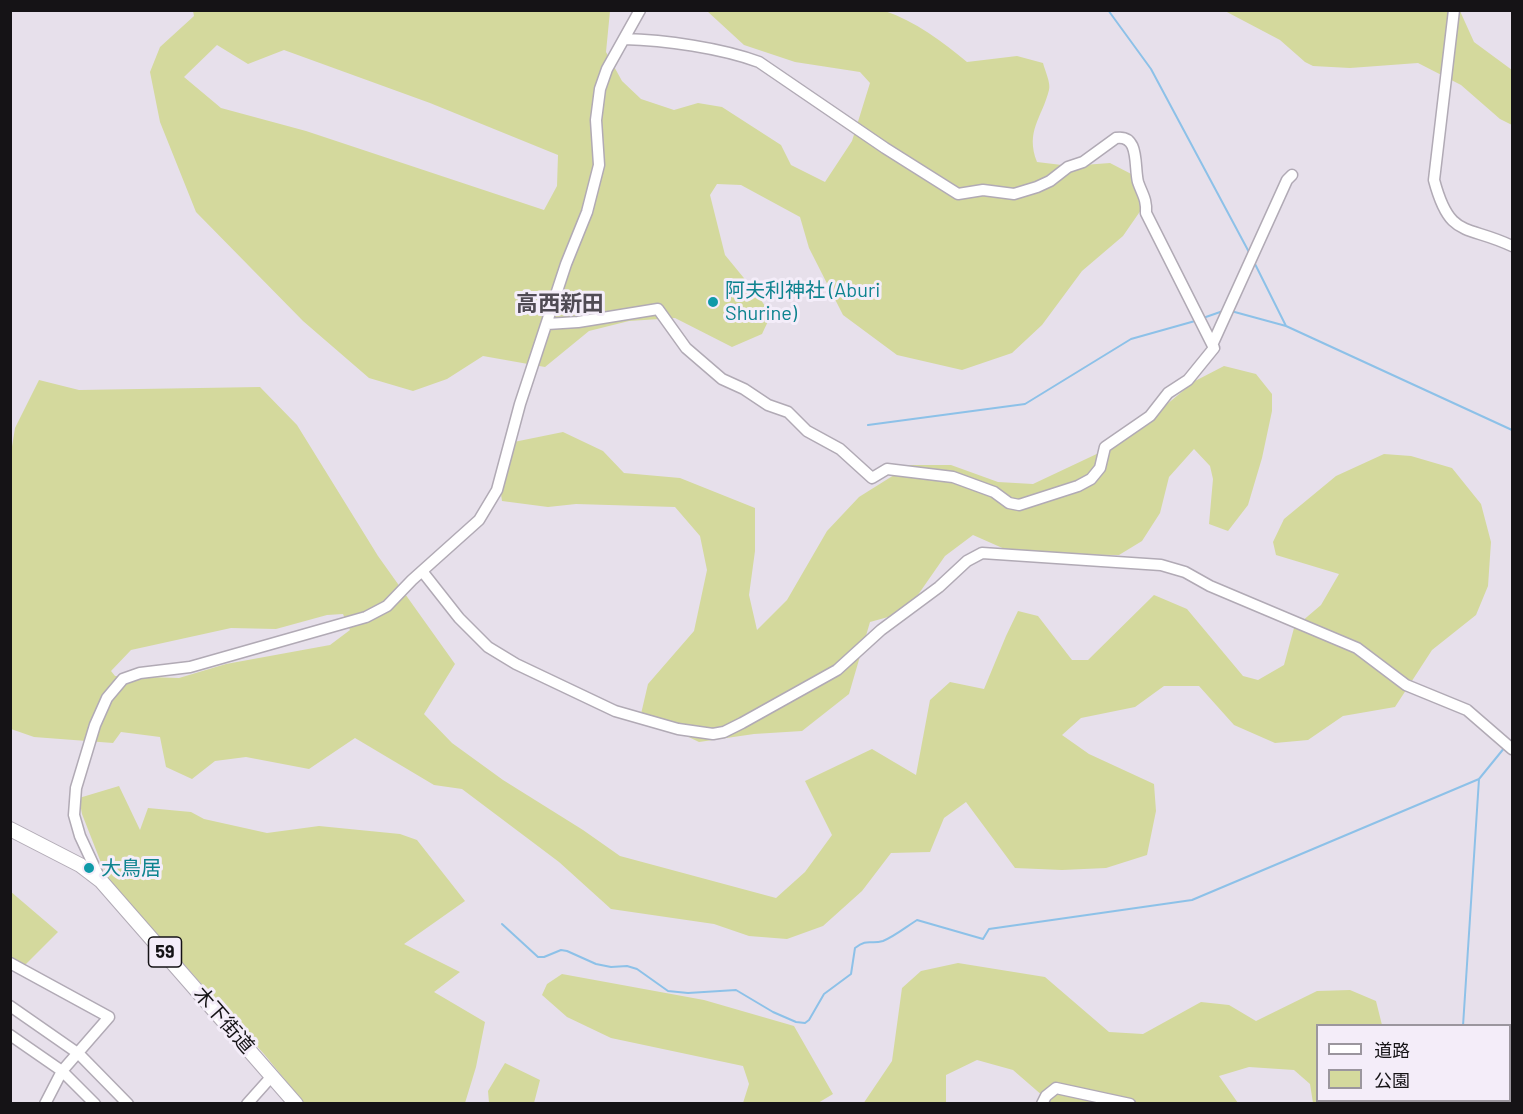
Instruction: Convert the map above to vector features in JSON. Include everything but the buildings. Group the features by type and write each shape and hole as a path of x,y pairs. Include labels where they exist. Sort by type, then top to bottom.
{"main road":[{"name":"木下街道","path":"10,829 80,865 101,881 296,1104"}],"street":[{"path":"101,881 80,836 74,815 76,788 95,725 107,698 123,679 140,673 190,667 366,617 387,606 479,520 497,490 520,404 566,264 587,212 598,165 596,120 600,89 607,69 640,10"},
{"path":"1454,10 1434,180 1439,199 1446,213 1455,223 1472,233 1512,246"},
{"path":"547,324 578,322 658,309 686,348 722,379 744,389 768,405 788,412 807,431 840,449 872,478 887,469 953,477 994,492 1009,503 1019,505 1078,486 1091,479 1100,468 1106,447 1150,416 1168,393 1188,380 1213,352 1213,343 1146,213 1145,195 1138,180 1134,148 1129,140 1122,137 1116,138 1083,162 1068,167 1037,188 1014,194 983,190 958,194 885,148 759,62 692,46 624,39"},
{"path":"1213,343 1287,180 1292,175"},
{"path":"422,571 459,618 488,647 516,664 615,711 678,729 713,734 733,728 837,670 881,630 939,587 967,561 982,553 1161,565 1185,572 1210,586 1358,648 1406,685 1467,710 1512,749"},
{"path":"10,963 110,1017 62,1071 48,1102"},
{"path":"10,1006 79,1054 128,1104"},
{"path":"10,1035 62,1071 94,1104"},
{"path":"247,1104 272,1076"},
{"path":"1042,1104 1046,1096 1056,1088 1130,1104"}],"green space":[{"path":"193,11 610,11 606,52 622,81 641,99 674,110 698,103 722,107 781,145 791,165 825,182 852,141 870,83 860,72 795,62 744,45 707,11 885,11 907,20 928,33 967,62 1017,56 1043,63 1049,87 1034,133 1033,142 1037,162 1070,166 1110,163 1139,178 1141,210 1123,236 1082,271 1042,325 1012,353 962,370 897,355 843,315 809,248 800,217 741,185 717,184 710,195 725,255 771,315 762,334 732,347 675,318 629,321 589,331 545,367 483,356 447,379 413,391 369,378 303,321 196,212 160,122 150,72 160,47 194,16","holes":["217,45 248,64 284,50 430,103 558,155 557,186 544,210 306,131 221,108 184,77"]},
{"path":"1225,11 1460,11 1474,42 1512,70 1512,125 1500,119 1461,85 1418,63 1350,68 1313,66 1305,62 1280,40"},
{"path":"1224,366 1256,374 1272,394 1272,411 1262,458 1248,505 1228,531 1209,524 1213,479 1210,466 1194,449 1169,477 1160,513 1142,541 1119,555 1016,554 973,535 945,556 913,602 899,614 870,622 849,694 802,731 754,734 699,742 641,714 648,684 694,631 707,570 700,536 675,507 576,504 548,507 502,501 497,468 504,444 563,432 603,451 624,473 680,478 755,508 755,551 749,595 757,630 787,600 827,531 859,497 910,465 951,465 998,482 1033,484 1120,443 1195,381"},
{"path":"39,380 79,390 260,387 297,425 378,556 455,664 424,714 452,743 503,780 620,856 776,898 805,872 832,835 805,781 872,749 916,775 930,700 950,682 984,689 1018,611 1038,616 1072,660 1088,660 1154,595 1187,609 1243,676 1258,680 1284,665 1294,628 1321,605 1339,574 1276,555 1273,542 1284,519 1336,476 1384,454 1411,456 1452,468 1481,504 1491,542 1488,586 1476,615 1432,650 1395,707 1343,716 1308,740 1275,743 1234,725 1199,686 1164,686 1135,707 1081,718 1062,735 1089,754 1154,784 1156,811 1147,855 1106,868 1062,870 1015,868 966,802 944,818 930,852 891,853 862,891 823,926 787,939 749,936 714,924 611,909 559,862 462,789 434,785 355,738 309,769 246,757 215,761 192,779 166,767 160,737 121,732 113,743 34,737 11,729 11,453 15,428","holes":["343,614 350,630 330,645 226,664 179,678 115,676 111,671 131,650 231,628 276,629 327,615"]},
{"path":"119,786 140,830 148,808 191,812 204,819 267,833 319,826 400,834 417,840 465,901 404,944 460,972 434,992 485,1022 476,1067 465,1103 304,1103 264,1054 107,878 82,814 79,798"},
{"path":"10,891 58,932 22,968 11,958"},
{"path":"958,963 1045,977 1109,1032 1143,1034 1201,1002 1229,1005 1256,1021 1317,991 1350,990 1376,1001 1382,1024 1316,1024 1316,1102 1400,1103 1313,1103 1310,1084 1294,1070 1249,1067 1219,1076 1238,1103 1051,1103 1013,1070 977,1060 946,1075 946,1103 863,1104 892,1061 902,988 921,971"},
{"path":"562,974 704,1000 794,1026 833,1094 818,1103 743,1103 749,1084 743,1066 611,1038 567,1017 542,995 547,984"},
{"path":"505,1063 540,1080 534,1103 489,1103 488,1091"}],"waterway":[{"path":"1108,10 1151,69 1250,254"},
{"path":"1254,262 1286,326"},
{"path":"1203,318 1223,311"},
{"path":"1231,311 1286,326 1512,430"},
{"path":"868,425 1025,404 1131,339 1195,321"},
{"path":"502,924 538,957 561,950 596,964 611,967 627,966 637,969 668,991 688,993 736,990 773,1012 796,1022 805,1023 824,994 851,974 855,948 866,942 883,941 917,920 983,939 989,929 1192,900 1479,779 1505,747"},
{"path":"1463,1024 1479,779"}],"place":[{"name":"阿夫利神社 (Aburi Shurine)","path":"713,302"},
{"name":"大鳥居","path":"89,868"}],"district":[{"name":"高西新田","path":"560,304"}]}
